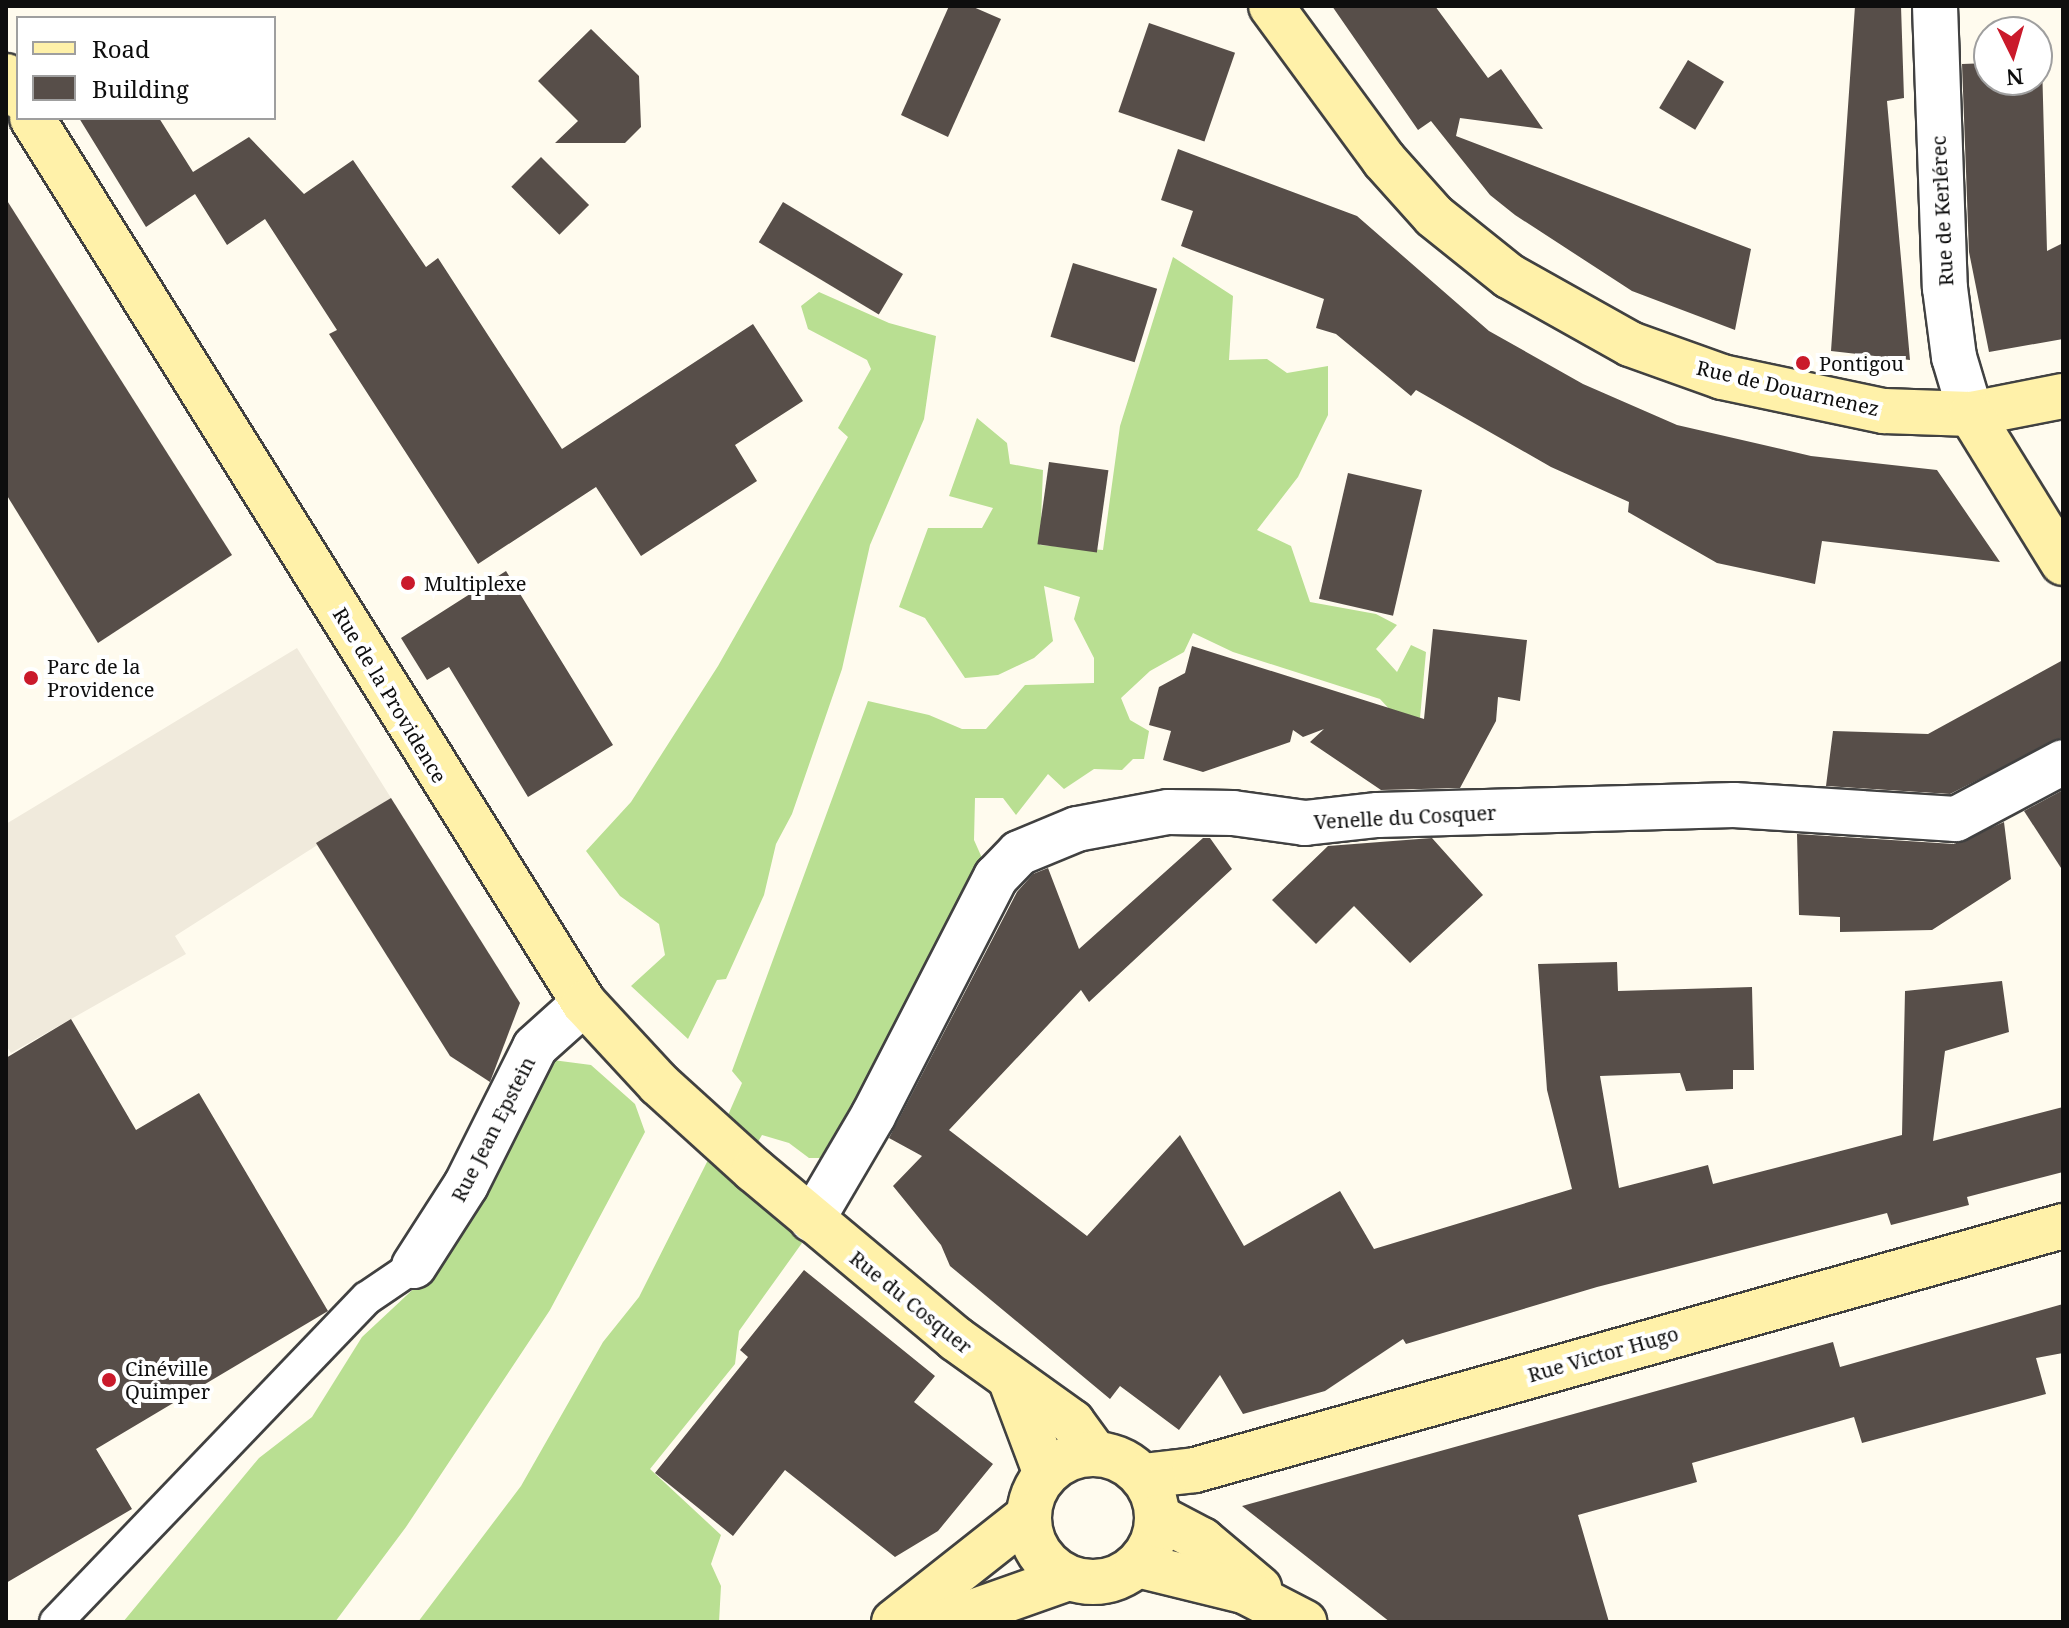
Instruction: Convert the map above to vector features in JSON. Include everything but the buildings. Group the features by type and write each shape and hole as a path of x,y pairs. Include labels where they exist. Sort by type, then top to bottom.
{"street":[{"name":"Rue de Douarnenez","path":"1271,6 1418,199 1482,257 1543,298 1630,344 1722,377 1884,411 1971,414 2063,396"},
{"name":"Rue de Kerlérec","path":"1935,6 1945,288 1954,357 1971,414"},
{"name":"Rue de la Providence","path":"33,120 584,1003 659,1084 812,1220"},
{"path":"1971,414 2063,563"},
{"name":"Venelle du Cosquer","path":"812,1220 873,1116 990,886 1011,858 1066,833 1129,816 1203,811 1305,823 1378,815 1734,805 1956,819 2063,762"},
{"name":"Rue Jean Epstein","path":"414,1266 466,1185 535,1047 584,1003"},
{"name":"Rue du Cosquer","path":"812,1220 1011,1381 1072,1422 1095,1454"},
{"name":"Rue Victor Hugo","path":"1143,1476 1195,1470 2063,1226"},
{"path":"1011,1381 1046,1474"},
{"path":"894,1622 1028,1516 1046,1474 1077,1456 1095,1454 1112,1456 1143,1476 1158,1517 1149,1551 1137,1565 1105,1582 1068,1578 944,1622"},
{"path":"1028,1516 1039,1553 1068,1578"},
{"path":"1158,1517 1202,1540 1290,1613"},
{"path":"1137,1565 1213,1581 1290,1613"}],"lane":[{"path":"56,1622 367,1298 414,1266"}],"green space":[{"path":"1173,257 1233,296 1229,360 1267,359 1287,373 1328,366 1328,415 1298,477 1257,530 1291,546 1310,602 1376,614 1397,625 1376,649 1397,672 1411,645 1426,652 1418,740 1380,699 1233,652 1193,633 1184,652 1150,671 1121,698 1130,720 1149,731 1144,759 1133,759 1122,770 1094,769 1064,789 1048,774 1016,815 1003,798 975,798 974,840 982,858 951,931 833,1158 809,1158 789,1143 762,1135 755,1147 725,1122 742,1083 732,1071 868,701 929,715 962,729 986,729 1025,685 1094,683 1094,658 1074,619 1080,597 1044,586 1053,641 1034,658 998,675 965,678 925,618 899,607 928,528 982,528 993,508 949,496 977,418 1007,443 1010,464 1043,470 1040,545 1103,550 1120,426"},
{"path":"819,292 889,323 936,336 924,419 870,545 842,669 792,814 776,844 764,895 726,979 717,980 688,1039 631,986 665,955 659,924 620,896 586,851 631,802 718,666 848,437 838,428 871,369 867,360 808,329 801,306"},
{"path":"545,1059 591,1065 635,1104 645,1132 550,1310 406,1527 335,1622 123,1622 259,1458 312,1417 362,1337 422,1281"},
{"path":"711,1154 802,1243 739,1331 735,1364 650,1469 721,1535 711,1564 721,1586 719,1622 418,1622 521,1486 603,1342 639,1297"}],"shaded area":[{"path":"297,648 391,798 175,936 186,954 11,1053 6,1045 6,824"}],"place":[{"name":"Pontigou","path":"1803,363"},
{"name":"Multiplexe","path":"408,583"},
{"name":"Parc de la Providence","path":"31,678"},
{"name":"Cinéville Quimper","path":"109,1380"}]}
